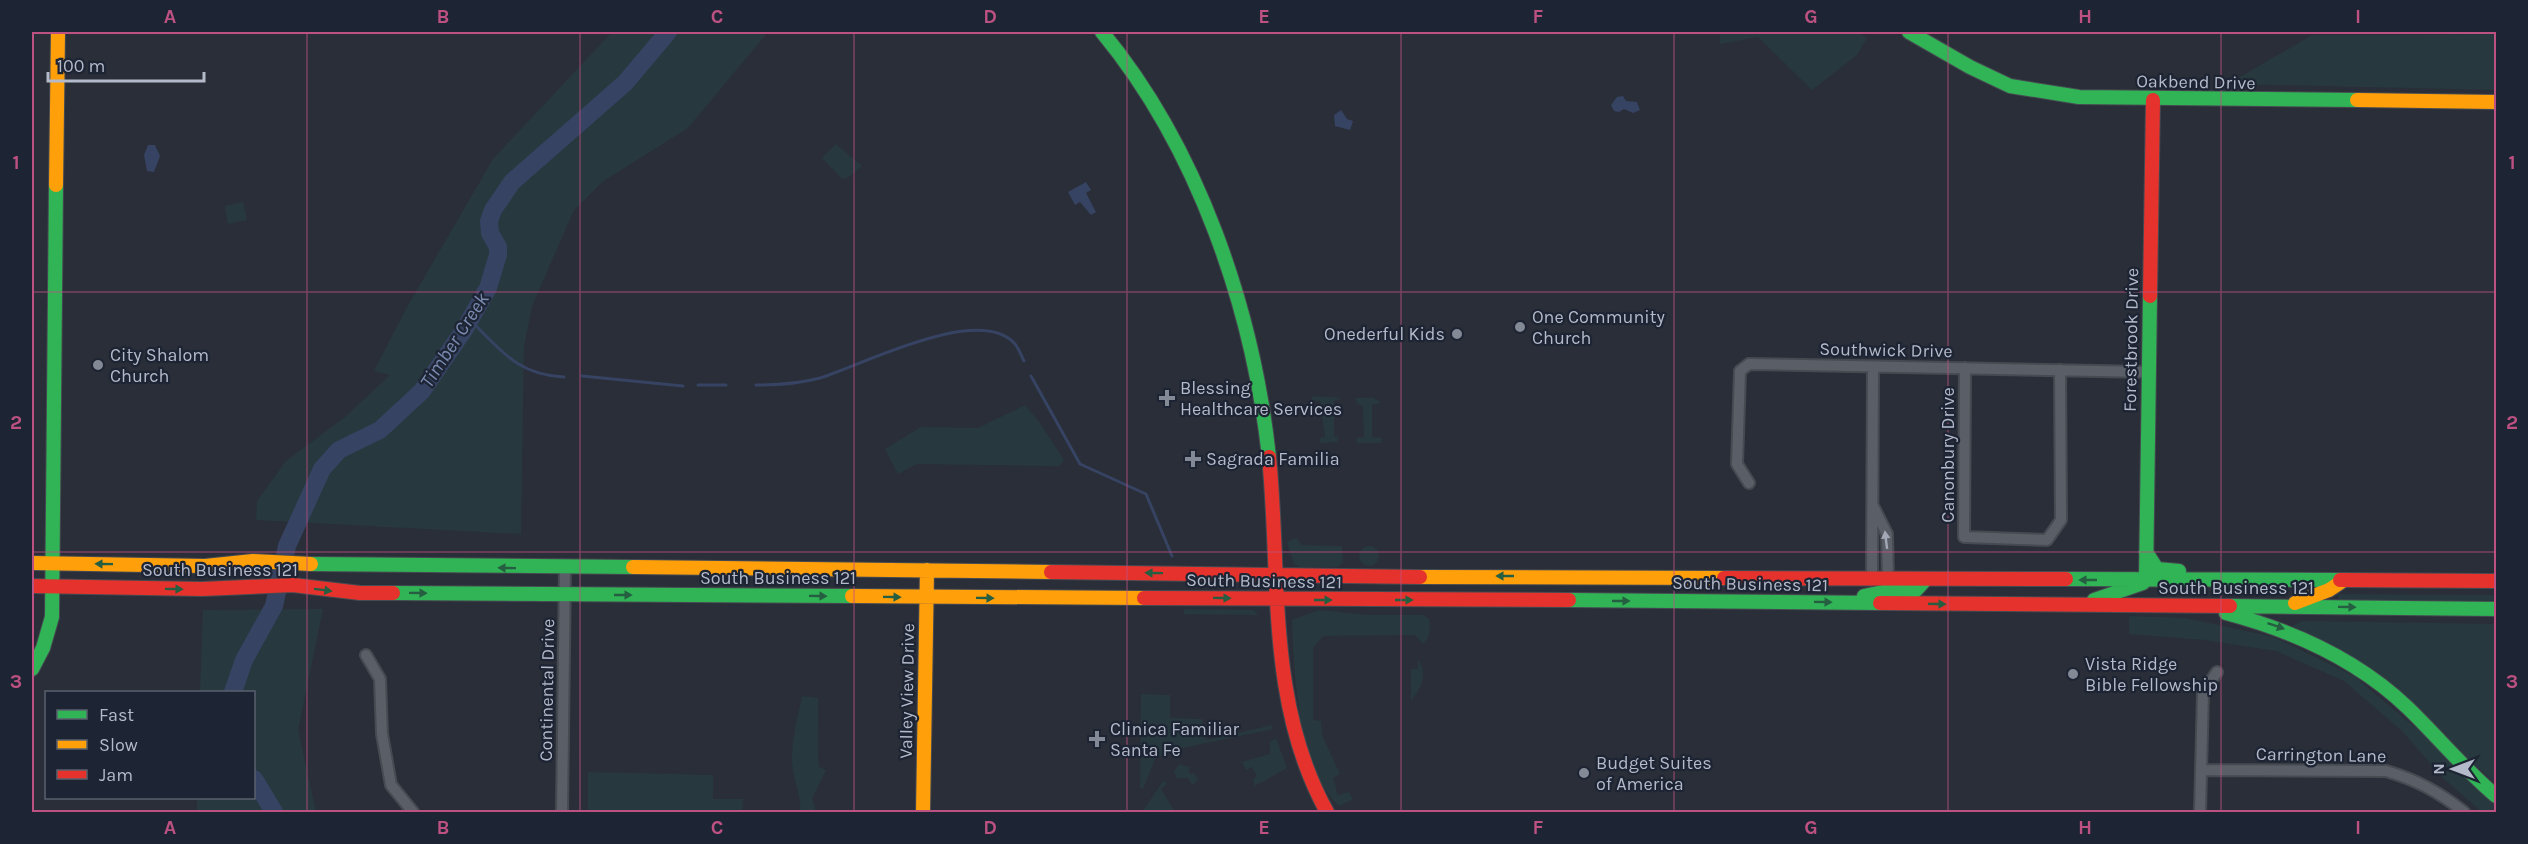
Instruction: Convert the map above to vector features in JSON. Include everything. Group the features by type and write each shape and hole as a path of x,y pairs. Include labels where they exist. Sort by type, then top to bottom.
{"main road":[{"path":"32,669 50,628 53,586 58,32"},
{"path":"1102,32 1137,80 1184,162 1226,265 1250,345 1261,392 1271,472 1280,660 1292,726 1306,773 1327,813"},
{"name":"Oakbend Drive","path":"1909,32 1970,67 2010,86 2079,97 2153,100 2496,102"},
{"name":"Forestbrook Drive","path":"2146,580 2153,100"},
{"path":"2146,552 2157,569 2186,571 2198,580"},
{"name":"South Business 121","path":"32,563 205,566 253,561 360,566 1276,575 1872,580 2496,581"},
{"name":"Valley View Drive","path":"923,813 927,570"},
{"path":"2289,606 2329,590 2341,580 2417,573 2496,571"},
{"path":"1563,576 1563,601"},
{"path":"1863,603 1863,598 1870,593 1915,591 1926,579"},
{"path":"2080,605 2128,590 2146,580"},
{"name":"South Business 121","path":"32,586 202,589 293,585 360,593 564,595 2496,609"},
{"path":"2178,606 2270,623 2298,634 2343,658 2372,676 2406,706 2478,781 2496,796"}],"street":[{"name":"Southwick Drive","path":"1749,483 1737,464 1740,371 1749,364 2149,372"},
{"path":"1872,580 1873,367"},
{"name":"Canonbury Drive","path":"1965,368 1964,537 2047,540 2061,520 2060,370"},
{"path":"1871,503 1887,534 1888,580"},
{"name":"Continental Drive","path":"562,813 565,568"},
{"path":"366,655 380,679 382,734 391,785 402,803 413,813"},
{"path":"2200,813 2203,693 2217,672"},
{"name":"Carrington Lane","path":"2202,770 2386,771 2415,779 2442,794 2464,813"}],"shaded area":[{"path":"612,32 768,32 688,128 602,182 574,210 532,306 524,346 521,534 256,520 257,501 286,461 345,417 390,375 374,371 407,307 493,159"},
{"path":"1720,32 1858,32 1867,38 1857,55 1812,90 1758,37 1720,44"},
{"path":"2496,34 2496,90 2228,84 2312,35"},
{"path":"836,144 862,166 849,177 842,179 822,158"},
{"path":"243,202 247,220 228,224 225,206"},
{"path":"1312,396 1342,398 1334,401 1334,437 1338,437 1337,442 1320,443 1320,438 1325,437 1320,401 1311,400"},
{"path":"1355,398 1374,398 1381,403 1372,405 1372,437 1382,438 1381,443 1357,443 1357,438 1364,437 1363,406 1357,403"},
{"path":"1025,405 1040,423 1064,460 1059,466 917,464 898,474 885,449 921,427 978,428"},
{"path":"1296,538 1302,545 1342,546 1343,562 1338,567 1300,567 1294,564 1287,542"},
{"path":"1369,546 1376,549 1379,556 1376,563 1369,566 1362,563 1359,556 1362,549"},
{"path":"2338,594 2496,595 2496,601 2338,600"},
{"path":"323,609 298,730 316,812 197,812 197,799 255,799 255,691 200,691 203,610"},
{"path":"1184,609 1254,610 1258,615 1184,614"},
{"path":"1319,610 1368,615 1423,615 1429,619 1430,623 1429,636 1423,644 1415,635 1323,636 1313,648 1313,720 1321,721 1322,735 1340,774 1333,778 1338,795 1349,792 1353,799 1339,806 1325,789 1314,768 1306,744 1300,719 1294,666 1292,620"},
{"path":"2129,616 2186,618 2274,637 2354,676 2423,734 2478,791 2496,805 2496,812 2482,812 2444,779 2402,731 2344,681 2276,651 2205,640 2129,634"},
{"path":"2302,621 2496,624 2496,784 2449,741 2290,627"},
{"path":"1418,660 1423,676 1411,701 1411,669 1418,669"},
{"path":"1141,694 1170,695 1170,718 1202,719 1207,740 1272,725 1273,729 1168,751 1155,759 1143,789 1140,788"},
{"path":"802,696 818,698 819,767 826,770 812,798 816,812 800,812 800,801 792,764 793,742"},
{"path":"1276,738 1287,768 1255,786 1253,779 1257,776 1252,767 1246,770 1242,762 1270,754 1270,742"},
{"path":"1179,764 1191,768 1188,770 1190,774 1194,773 1198,780 1192,785 1188,778 1177,778 1174,772"},
{"path":"588,772 713,775 713,799 743,799 742,812 588,812"},
{"path":"1164,780 1167,784 1161,789 1175,812 1142,812"}],"water":[{"path":"1623,96 1626,101 1637,102 1640,110 1633,113 1624,109 1619,112 1614,111 1611,105 1617,97"},
{"path":"1341,110 1347,119 1353,121 1350,130 1335,126 1334,115"},
{"path":"148,145 155,145 160,156 154,172 147,171 144,155"},
{"path":"1086,182 1091,190 1086,193 1096,212 1091,215 1080,202 1075,205 1068,192"}],"waterway":[{"name":"Timber Creek","path":"233,691 244,660 274,606 287,546 322,469 339,450 380,430 422,391 464,330 488,288 498,255 498,247 490,233 489,221 493,210 512,182 625,83 668,32"},
{"path":"469,319 511,359 522,366 548,375 564,377"},
{"path":"756,385 788,384 820,378 919,341 975,330 998,333 1015,344 1024,361"},
{"path":"582,376 683,386"},
{"path":"1031,376 1080,464 1146,494 1172,556"},
{"path":"698,385 726,385"},
{"name":"Timber Creek","path":"255,781 274,812"}],"traffic: fast":[{"path":"1102,32 1136,77 1166,127 1193,178 1216,232 1250,344 1269,457"},
{"path":"1909,32 1970,67 2010,86 2079,97 2357,100"},
{"path":"32,669 43,648 52,617 56,185"},
{"path":"2146,580 2150,296"},
{"path":"2146,552 2157,569 2179,571"},
{"path":"311,564 633,567"},
{"path":"1864,596 1883,592 1915,591 1926,579"},
{"path":"2066,579 2340,580"},
{"path":"2094,600 2143,583"},
{"path":"393,593 852,596"},
{"path":"1569,600 1880,603"},
{"path":"2230,606 2496,609"},
{"path":"2226,613 2300,638 2368,675 2408,708 2496,796"}],"traffic: slow":[{"path":"56,185 58,32"},
{"path":"2357,100 2496,102"},
{"path":"32,563 205,566 253,561 311,564"},
{"path":"633,567 1051,572"},
{"path":"923,812 927,570"},
{"path":"1420,577 1724,578"},
{"path":"2295,603 2329,590 2344,580"},
{"path":"852,596 1144,598"}],"traffic: jam":[{"path":"2150,296 2153,100"},
{"path":"1269,457 1280,638 1285,683 1294,727 1307,770 1327,812"},
{"path":"1051,572 1420,577"},
{"path":"1724,578 2066,579"},
{"path":"2340,580 2496,581"},
{"path":"32,586 202,589 293,585 360,593 393,593"},
{"path":"1144,598 1569,600"},
{"path":"1880,603 2230,606"}],"place":[{"name":"One Community Church","path":"1520,327"},
{"name":"Onederful Kids","path":"1457,334"},
{"name":"City Shalom Church","path":"98,365"},
{"name":"Blessing Healthcare Services","path":"1167,398"},
{"name":"Sagrada Familia","path":"1193,459"},
{"name":"Vista Ridge Bible Fellowship","path":"2073,674"},
{"name":"Clinica Familiar Santa Fe","path":"1097,739"},
{"name":"Budget Suites of America","path":"1584,773"}]}
